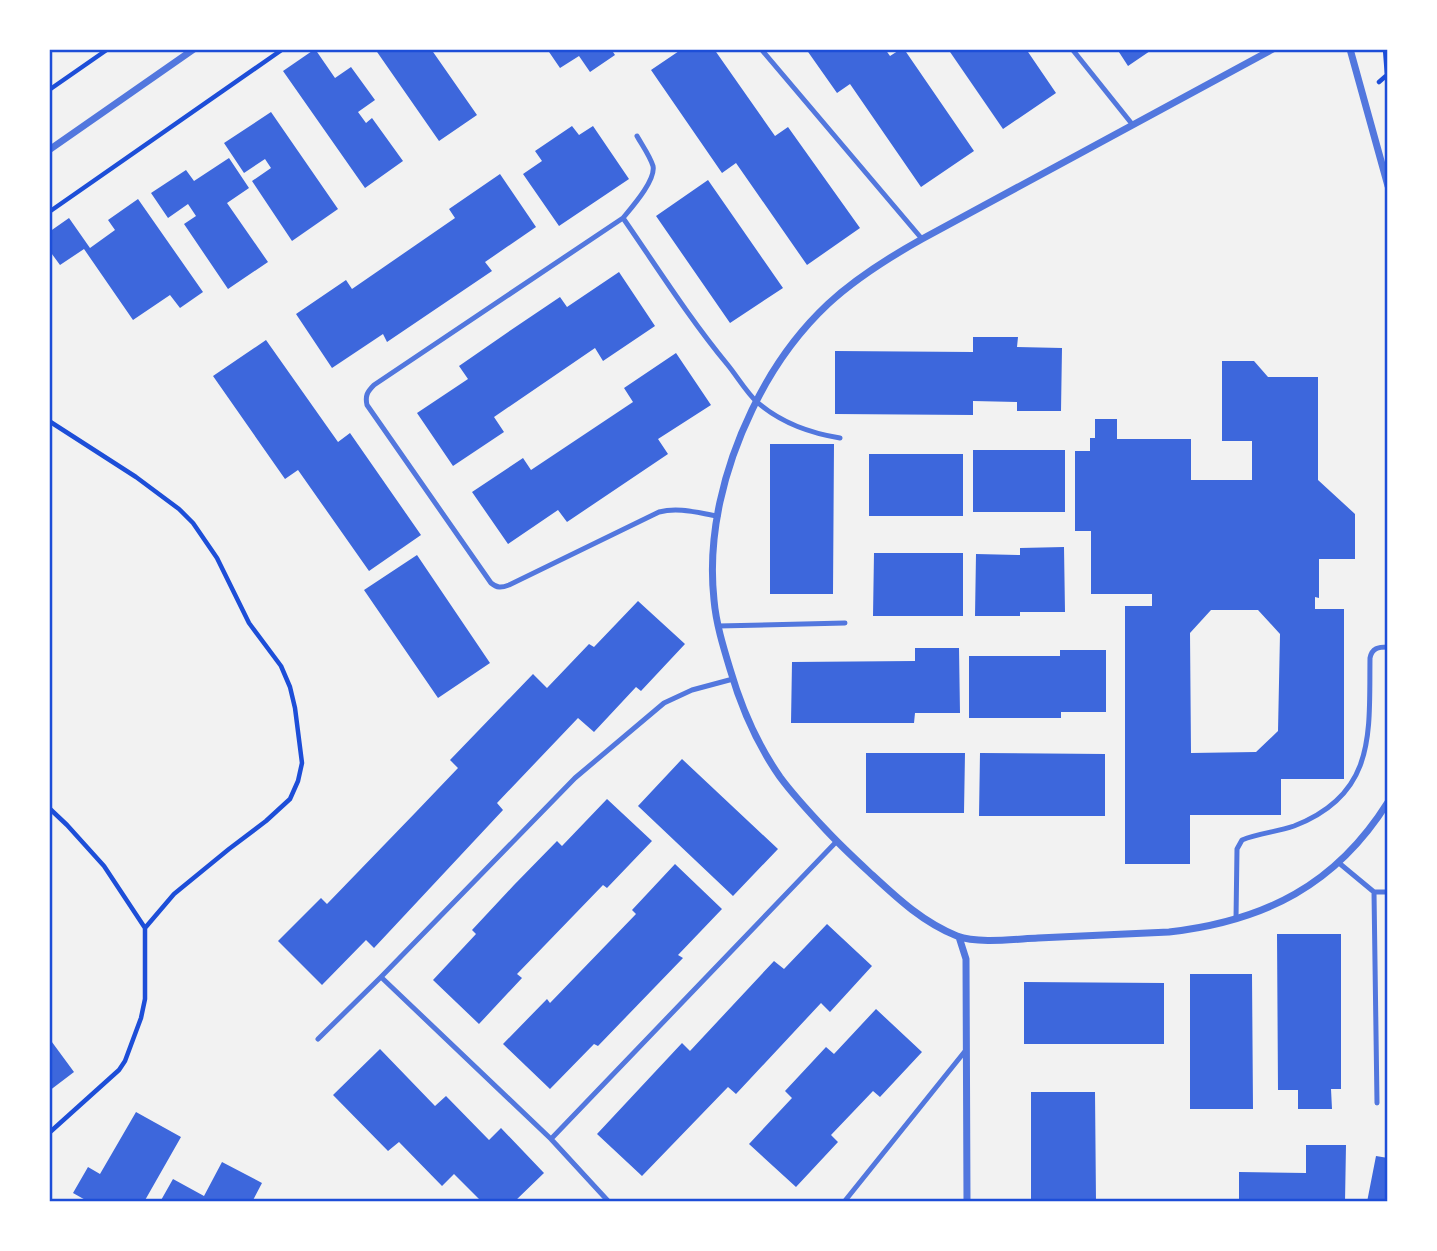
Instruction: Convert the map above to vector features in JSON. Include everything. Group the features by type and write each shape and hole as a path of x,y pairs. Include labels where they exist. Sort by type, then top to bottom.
{"street":[{"path":"49,150 194,49"},
{"path":"1273,49 880,262 828,304 806,327 772,372 756,401 731,461 713,545 714,599 718,626 733,679 753,731 781,778 837,841 898,900 925,920 959,937 993,940 1169,932 1196,929 1236,919 1269,908 1296,894 1339,863 1360,841 1388,802"},
{"path":"1350,49 1388,186"},
{"path":"959,937 966,959 967,1202"}],"lane":[{"path":"761,49 922,239"},
{"path":"1072,49 1132,124"},
{"path":"637,136 653,165 653,176 623,218 374,385 367,391 367,405 491,583 497,587 503,588 659,512 670,509 718,516"},
{"path":"623,218 715,350 756,401 800,429 840,438"},
{"path":"718,626 845,623"},
{"path":"1236,919 1237,849 1242,840 1310,819 1338,801 1350,788 1363,757 1368,731 1371,652 1375,648 1388,647"},
{"path":"318,1039 575,778 664,703 692,690 733,679"},
{"path":"551,1139 837,841"},
{"path":"1339,863 1374,892 1388,892"},
{"path":"1374,892 1377,1103"},
{"path":"381,977 551,1139 609,1202"},
{"path":"844,1202 966,1051"}],"path":[{"path":"49,90 108,49"},
{"path":"49,212 283,49"},
{"path":"49,421 136,477 179,509 193,523 217,558 249,623 281,666 295,708 302,763 298,781 289,799 280,810 174,894 145,928"},
{"path":"49,808 104,866 145,928 145,999 141,1018 125,1060 119,1070 49,1133"}],"building":[{"path":"315,49 335,78 351,67 375,100 358,112 366,123 372,118 403,161 365,188 283,71"},
{"path":"375,49 431,49 477,115 439,141"},
{"path":"547,49 611,49 615,55 590,72 579,56 560,68"},
{"path":"682,49 714,49 775,136 788,127 860,228 807,265 736,163 722,173 651,70"},
{"path":"806,49 885,49 890,56 904,49 974,151 921,187 850,84 837,93"},
{"path":"948,49 1026,49 1056,93 1003,129"},
{"path":"1117,49 1153,49 1128,66"},
{"path":"271,112 338,209 292,241 252,181 271,168 265,159 244,173 224,143"},
{"path":"572,126 579,135 593,126 629,179 559,226 523,174 542,161 535,151"},
{"path":"229,158 249,188 227,203 268,262 228,289 184,224 196,216 188,204 168,218 151,193 186,170 194,181"},
{"path":"500,174 536,227 485,262 492,271 387,342 383,334 332,368 296,314 346,280 352,289 455,218 449,209"},
{"path":"708,180 783,288 730,323 656,216"},
{"path":"138,199 203,292 180,308 170,295 133,320 84,249 60,265 49,250 49,232 69,218 90,248 115,230 108,220"},
{"path":"619,272 655,326 603,361 595,348 494,417 504,432 453,466 417,413 468,379 459,366 560,297 567,307"},
{"path":"973,337 1018,337 1017,347 1062,348 1061,411 1017,411 1017,402 973,401 973,415 835,414 835,351 973,352"},
{"path":"266,340 338,442 350,433 421,535 369,571 298,470 285,479 213,376"},
{"path":"676,353 711,405 658,439 668,454 567,522 558,510 508,544 472,492 523,458 531,470 633,402 624,388"},
{"path":"1222,361 1254,361 1268,377 1318,377 1318,480 1355,514 1355,559 1319,559 1319,598 1315,597 1315,609 1344,609 1344,779 1281,779 1281,815 1190,815 1190,864 1125,864 1125,606 1152,606 1152,594 1091,594 1091,531 1075,531 1075,451 1090,451 1090,438 1095,438 1095,419 1117,419 1117,439 1191,439 1191,480 1252,480 1252,441 1222,441","holes":["1211,610 1258,610 1280,634 1278,731 1256,752 1191,753 1190,633"]},
{"path":"770,444 834,444 833,594 770,594"},
{"path":"973,450 1065,450 1065,512 973,512"},
{"path":"869,454 963,454 963,516 869,516"},
{"path":"1064,547 1065,612 975,616 976,554 1020,555 1020,548"},
{"path":"874,553 963,553 963,616 873,616"},
{"path":"417,555 490,663 438,698 364,590"},
{"path":"638,601 685,644 641,691 636,687 594,732 578,718 497,803 503,810 374,948 366,940 322,985 278,941 321,898 327,904 458,768 450,760 533,674 547,688 589,644 594,647"},
{"path":"915,648 959,648 960,713 915,713 914,723 791,723 792,662 915,661"},
{"path":"1060,650 1106,650 1106,712 1061,712 1061,718 969,718 969,656 1060,656"},
{"path":"866,753 965,753 964,813 866,813"},
{"path":"980,753 1105,754 1105,816 979,816"},
{"path":"682,759 778,849 733,896 638,806"},
{"path":"607,799 652,841 607,888 603,885 517,974 522,978 479,1024 433,980 476,934 472,930 514,885 557,841 562,846"},
{"path":"675,864 722,909 678,955 683,958 598,1046 594,1044 550,1089 503,1044 547,999 550,1003 636,914 632,910"},
{"path":"827,924 872,966 830,1012 821,1003 736,1094 728,1087 642,1176 597,1134 682,1043 690,1051 774,961 784,969"},
{"path":"1277,934 1341,934 1341,1089 1331,1089 1332,1109 1298,1109 1298,1090 1278,1090"},
{"path":"1190,974 1252,974 1253,1109 1190,1109"},
{"path":"1024,982 1164,983 1164,1044 1024,1044"},
{"path":"876,1009 922,1052 880,1097 873,1091 831,1135 838,1142 796,1187 749,1144 792,1098 785,1091 826,1047 834,1054"},
{"path":"49,1038 74,1072 49,1091"},
{"path":"380,1049 435,1106 446,1096 489,1140 501,1128 544,1173 514,1202 482,1202 454,1174 442,1186 399,1142 388,1151 333,1095"},
{"path":"1031,1092 1095,1092 1096,1202 1031,1202"},
{"path":"136,1112 181,1137 144,1202 89,1202 73,1193 88,1167 100,1174"},
{"path":"1306,1145 1346,1145 1345,1202 1239,1202 1239,1172 1306,1173"},
{"path":"1376,1156 1388,1158 1388,1202 1367,1202"},
{"path":"222,1162 262,1183 252,1202 160,1202 173,1179 204,1196"}]}
